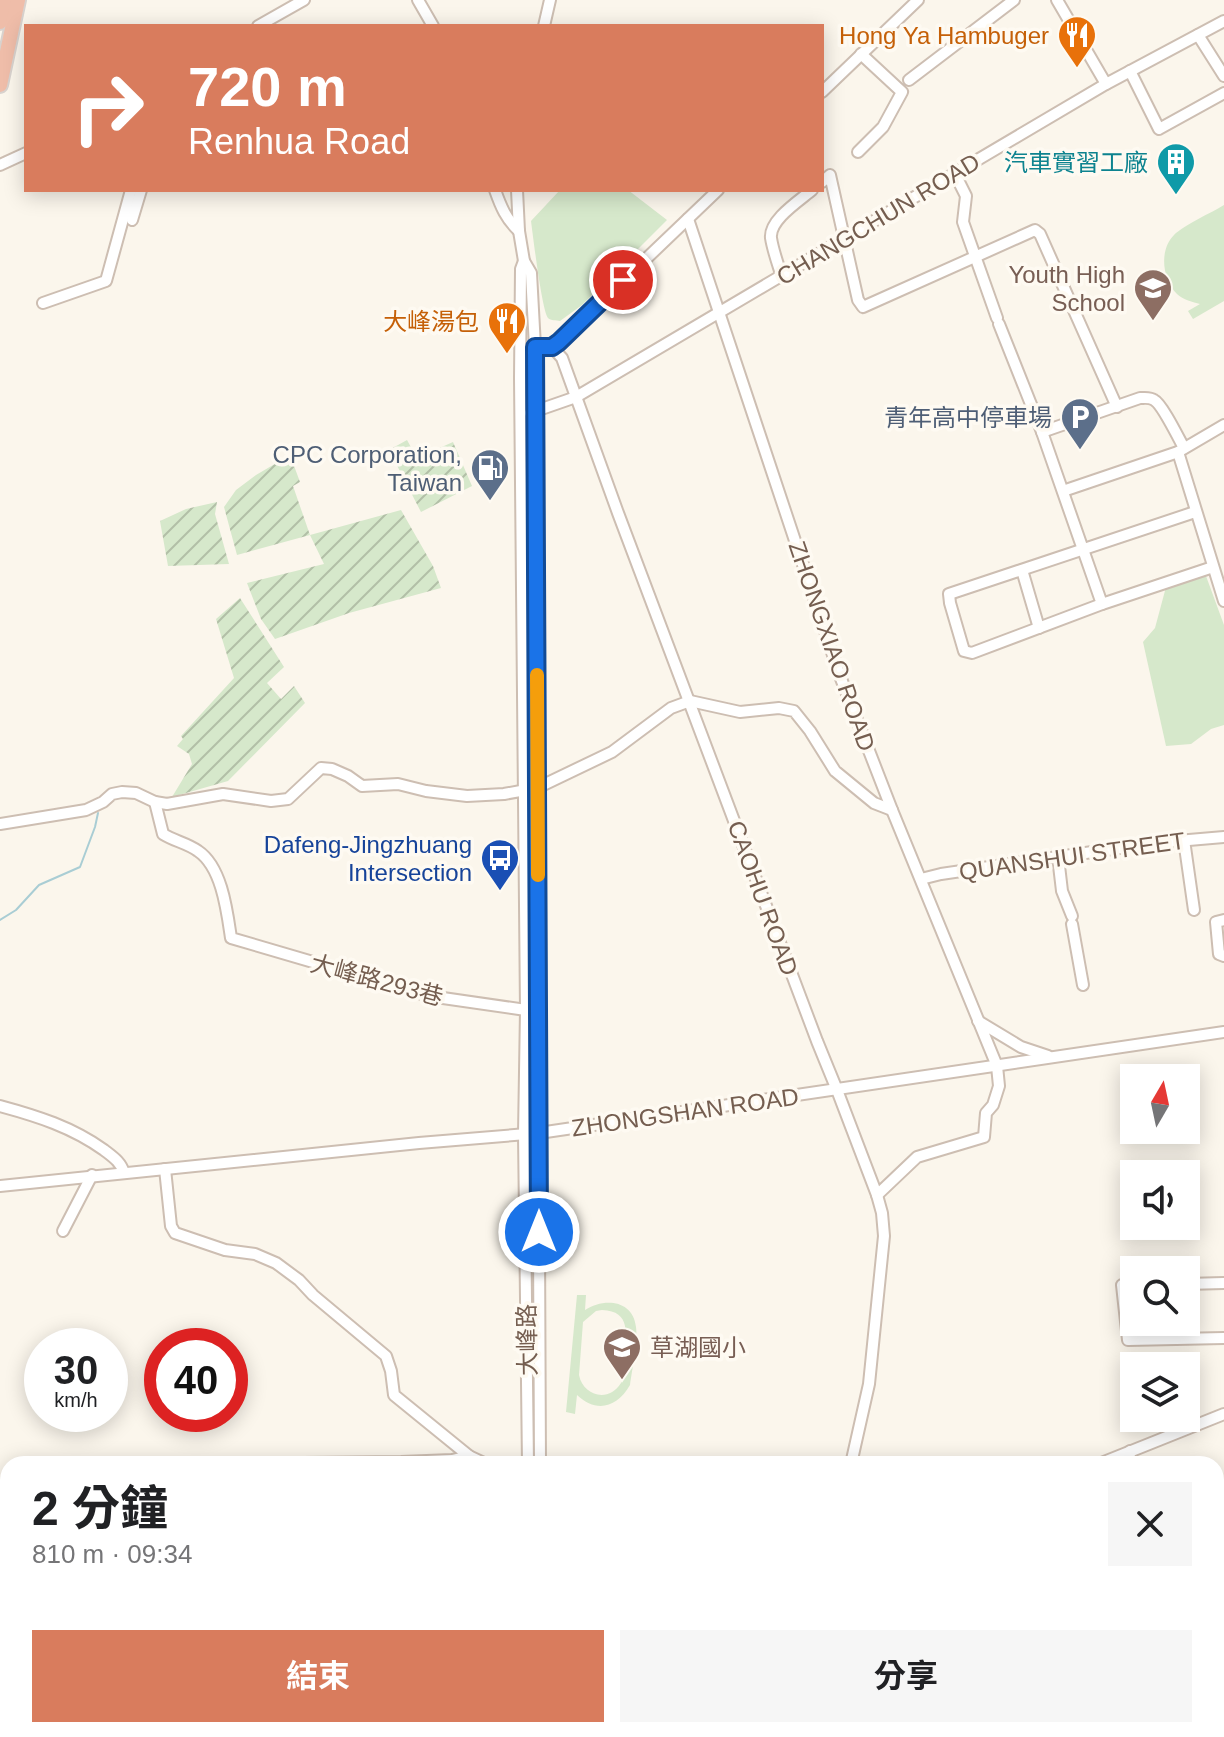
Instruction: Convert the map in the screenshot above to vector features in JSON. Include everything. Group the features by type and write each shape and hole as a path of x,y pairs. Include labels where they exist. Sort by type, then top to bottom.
{"highway":[{"path":"0,22 5,0"},
{"path":"0,85 18,0"}],"street":[{"path":"262,24 304,0"},
{"path":"418,0 432,24"},
{"path":"544,24 550,0"},
{"path":"824,90 918,0"},
{"path":"858,152 883,127 906,85 1014,0"},
{"path":"1057,0 1106,84"},
{"name":"CHANGCHUN ROAD","path":"520,414 535,412 576,397 1106,84 1224,21"},
{"path":"1198,35 1224,76"},
{"path":"861,54 906,85"},
{"path":"1130,71 1159,129 1224,93"},
{"path":"0,165 24,154"},
{"path":"955,174 966,196 963,222 1042,432 1102,604"},
{"path":"826,178 845,238 858,300 863,307 1035,230 1040,234 1117,407"},
{"path":"43,303 106,281 130,192"},
{"path":"132,220 140,192"},
{"path":"496,192 502,211 519,231"},
{"path":"517,192 524,261"},
{"path":"521,347 552,347 716,192"},
{"path":"782,277 771,238 772,228 810,192"},
{"name":"ZHONGXIAO ROAD","path":"688,219 840,676 997,1066"},
{"name":"大峰路","path":"524,261 521,269 520,414 528,1456"},
{"name":"大峰路","path":"524,261 531,273 535,347 540,1456"},
{"name":"CAOHU ROAD","path":"552,347 562,358 882,1213 884,1236 875,1341 853,1456"},
{"path":"1042,432 1140,398 1155,400 1181,450 1195,512 1224,601"},
{"path":"1063,491 1181,450 1224,425"},
{"path":"1195,512 949,594 964,651 972,653 1102,604 1213,567"},
{"path":"1022,570 1039,628"},
{"path":"0,824 86,810 112,794 122,792 136,793 167,804 223,794 271,801 288,799 321,768 327,767 362,786 398,784 467,796 504,794 537,788 612,752 671,708 690,701 740,712 779,708 794,711 835,771 874,803 892,810"},
{"name":"大峰路293巷","path":"155,802 163,834 199,851 208,862 223,890 231,938 429,996 526,1010"},
{"name":"QUANSHUI STREET","path":"921,879 1058,857 1224,837"},
{"path":"1184,840 1194,910"},
{"path":"1058,857 1062,891 1072,920 1083,985"},
{"path":"1224,920 1216,922 1219,954 1224,956"},
{"path":"978,1021 1021,1047 1053,1058"},
{"name":"ZHONGSHAN ROAD","path":"0,1186 539,1133 1224,1032"},
{"path":"877,1195 917,1157 984,1137 986,1113 993,1105 999,1086 997,1066"},
{"path":"0,1106 69,1128 122,1164 124,1173"},
{"path":"165,1169 171,1226 175,1233 225,1250 255,1254 289,1272 386,1356 394,1395 469,1456"},
{"path":"63,1231 92,1175"},
{"path":"1200,1284 1224,1283"},
{"path":"1128,1336 1128,1340 1224,1338"},
{"path":"1118,1456 1224,1414"},
{"path":"1130,1451 1130,1456"}],"green space":[{"path":"558,192 631,192 667,220 582,305 560,321 549,319 546,312 531,221"},
{"path":"1224,205 1224,301 1193,319 1188,311 1200,304 1182,298 1172,288 1164,264 1166,248 1178,231"},
{"path":"407,440 417,458 453,442 472,486 421,512 389,450"},
{"path":"290,455 300,482 293,486 310,535 237,555 224,507 236,490"},
{"path":"217,502 215,514 229,564 168,566 160,521 186,509"},
{"path":"401,510 433,566 441,588 349,613 275,639 261,619 247,583 324,564 310,535"},
{"path":"1206,576 1224,625 1224,725 1211,729 1191,744 1166,746 1143,642 1155,628 1166,587"},
{"path":"240,598 284,667 267,683 281,699 294,686 305,703 228,781 172,797 192,764 189,754 177,746 183,739 181,736 234,678 216,619"},
{"path":"577,1295 586,1295 585,1310 608,1303 623,1306 634,1318 636,1327 630,1385 619,1399 606,1405 591,1404 577,1395 575,1414 566,1412","holes":["596,1311 612,1311 623,1320 625,1326 623,1377 616,1389 603,1395 586,1388 579,1375 583,1322"]}],"waterway":[{"path":"0,920 16,910 39,885 80,867 98,813"}],"slow traffic":[{"path":"537,675 538,875"}],"place":[{"name":"Hong Ya Hambuger","path":"1077,69"},
{"name":"汽車實習工廠","path":"1176,196"},
{"name":"Youth High School","path":"1153,322"},
{"name":"大峰湯包","path":"507,355"},
{"name":"青年高中停車場","path":"1080,451"},
{"name":"CPC Corporation, Taiwan","path":"490,502"},
{"name":"Dafeng-Jingzhuang Intersection","path":"500,892"},
{"name":"草湖國小","path":"622,1381"}],"route":[{"path":"539,1232 535,347 552,347 559,342 623,280"}]}
